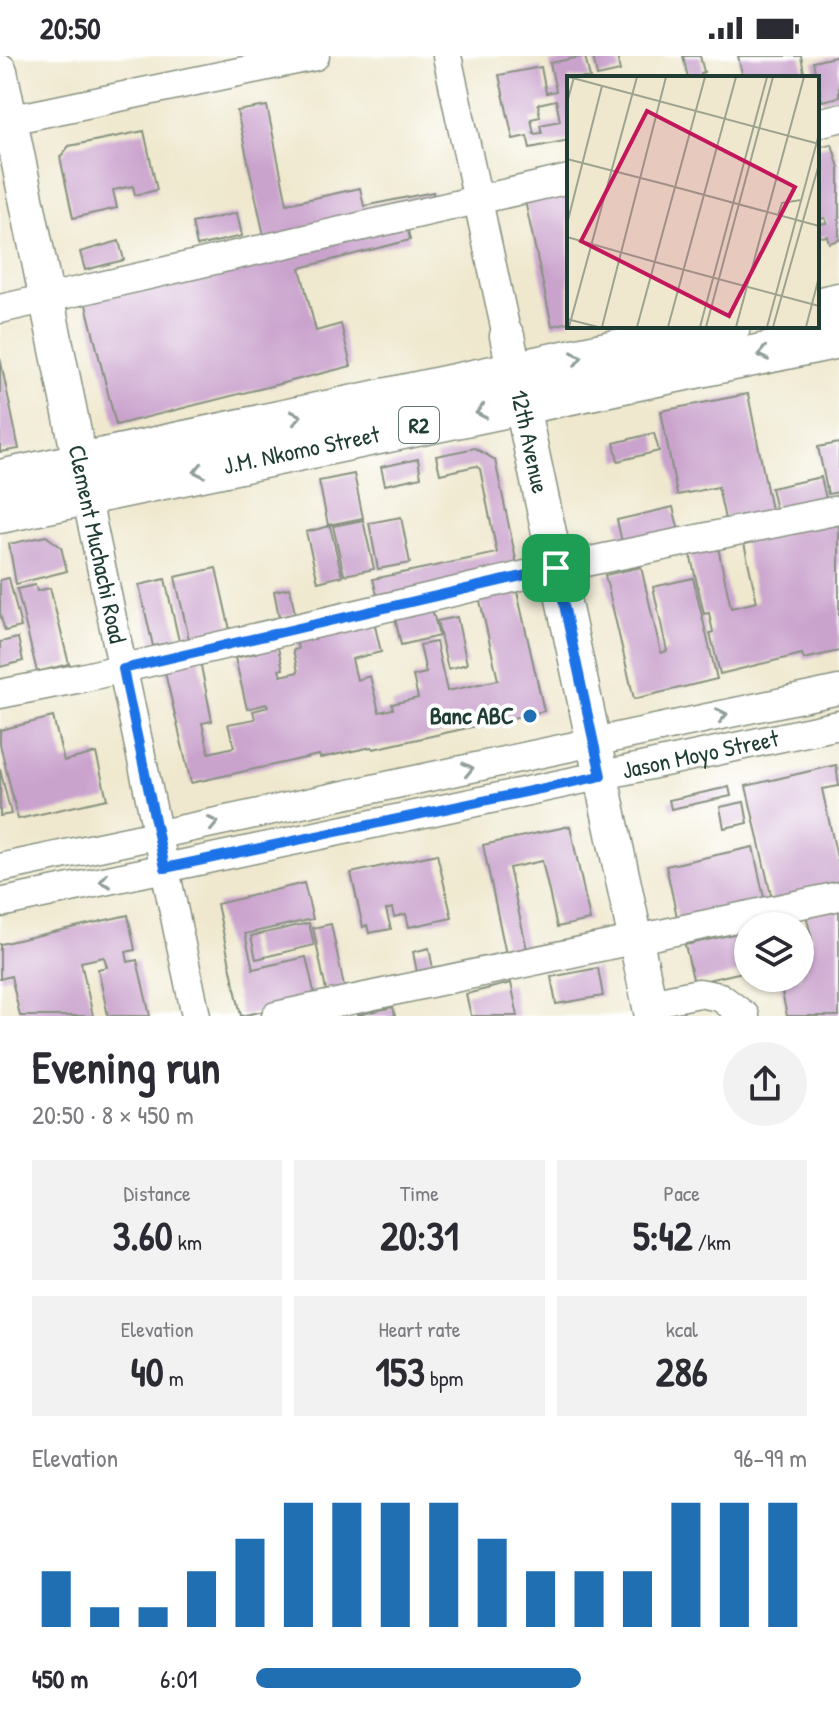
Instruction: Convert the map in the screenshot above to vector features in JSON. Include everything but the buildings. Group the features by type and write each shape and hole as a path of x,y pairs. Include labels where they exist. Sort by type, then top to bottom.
{"highway":[{"path":"819,308 839,303"},
{"name":"J.M. Nkomo Street","path":"0,513 83,479 514,370 720,328"},
{"name":"J.M. Nkomo Street","path":"514,370 839,338"},
{"name":"J.M. Nkomo Street","path":"0,480 83,479"}],"main road":[{"name":"Clement Muchachi Road","path":"0,71 5,121 47,299 83,479"},
{"name":"12th Avenue","path":"514,370 651,1010"}],"street":[{"path":"5,121 315,56"},
{"name":"12th Avenue","path":"447,56 514,370"},
{"path":"819,123 839,118"},
{"path":"0,309 567,179"},
{"name":"Clement Muchachi Road","path":"83,479 196,1016"},
{"path":"0,694 123,669 556,568 839,510"},
{"name":"Jason Moyo Street","path":"0,868 839,690"},
{"name":"Jason Moyo Street","path":"0,903 839,725"},
{"path":"276,1016 839,896"},
{"path":"651,1010 699,993 720,997 745,1016"}],"place":[{"name":"Banc ABC","path":"530,716"}],"route":[{"path":"556,568 601,776 165,868 123,669 556,568"}]}
